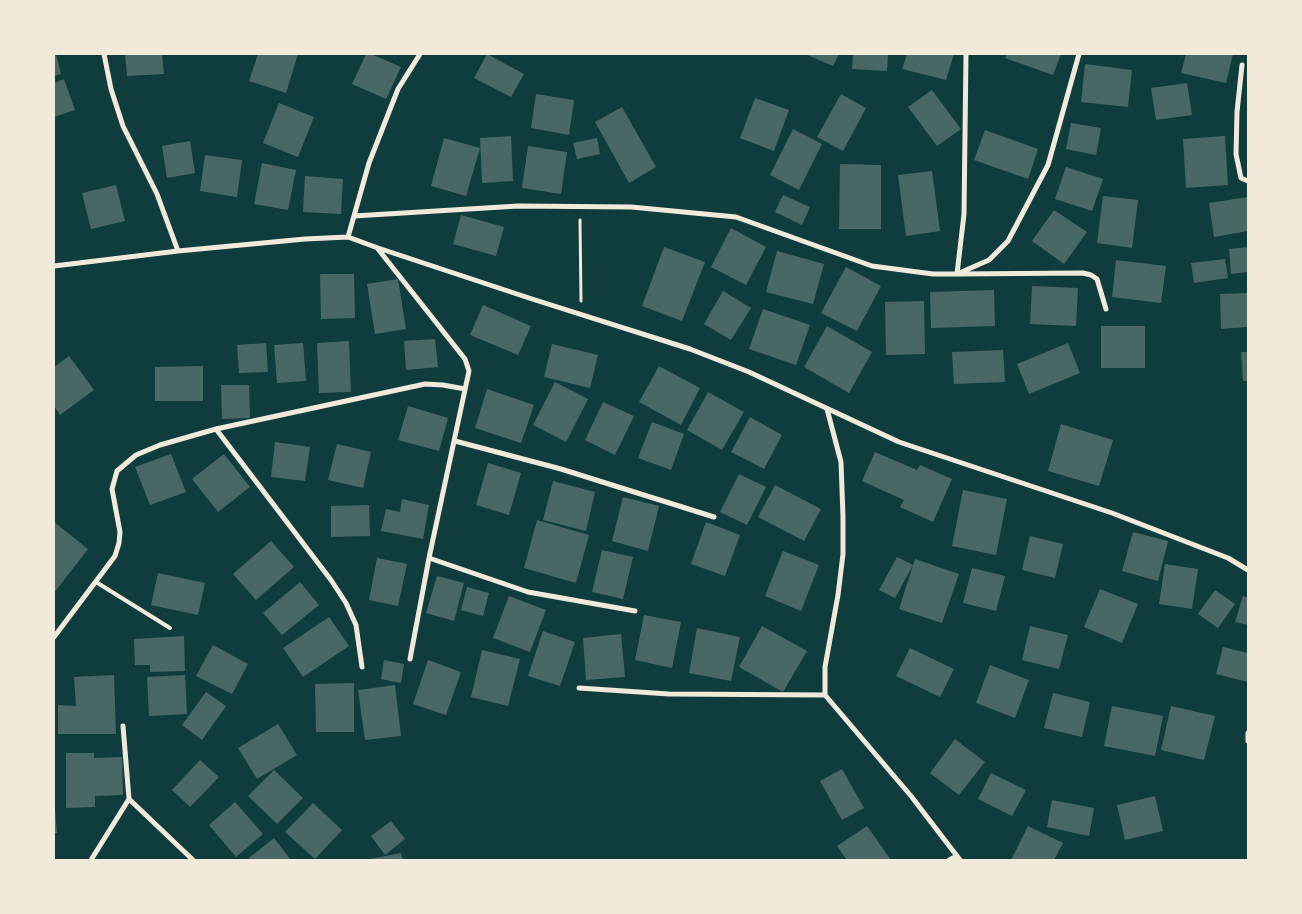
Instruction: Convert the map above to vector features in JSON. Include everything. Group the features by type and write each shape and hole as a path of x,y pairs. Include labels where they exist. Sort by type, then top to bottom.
{"street":[{"path":"104,54 111,90 123,126 157,194 178,251"},
{"path":"348,237 369,163 398,89 420,54"},
{"path":"956,274 964,214 966,54"},
{"path":"956,274 989,260 1013,232 1048,165 1079,54"},
{"path":"1242,65 1237,112 1236,154 1241,178 1248,181"},
{"path":"354,216 518,206 631,207 736,217 872,266 933,274 1083,273 1097,279 1106,309"},
{"path":"54,266 178,251 305,239 348,237 690,349 749,372 898,442 1112,513 1228,558 1248,570"},
{"path":"378,248 465,359 469,371 429,558 410,659"},
{"path":"54,637 115,556 120,543 120,532 112,489 117,471 136,454 216,429 425,384 466,389"},
{"path":"827,409 841,462 843,554 838,595 825,667 825,695 911,796 958,858 949,860"},
{"path":"216,429 346,602 356,625 362,667"},
{"path":"455,441 561,469 714,517"},
{"path":"429,558 528,592 635,611"},
{"path":"580,688 668,694 825,695"},
{"path":"91,860 129,799 123,726"},
{"path":"1248,733 1248,741"},
{"path":"129,799 193,860"}],"lane":[{"path":"96,582 170,628"}],"path":[{"path":"579,207 582,315"}],"building":[{"path":"54,54 56,54 61,74 54,76"},
{"path":"125,54 162,54 164,74 127,76"},
{"path":"258,54 298,54 286,93 249,81"},
{"path":"366,54 371,54 401,67 386,99 352,84"},
{"path":"487,54 524,74 511,97 474,78"},
{"path":"805,54 839,54 833,66"},
{"path":"853,54 888,54 887,71 852,69"},
{"path":"907,54 954,54 946,80 902,69"},
{"path":"1007,54 1061,54 1053,75 1005,58"},
{"path":"1186,54 1233,54 1226,83 1181,73"},
{"path":"1085,64 1132,70 1128,107 1081,102"},
{"path":"64,79 75,110 54,117 54,83"},
{"path":"1187,83 1192,115 1156,120 1151,88"},
{"path":"932,90 961,129 937,146 908,107"},
{"path":"536,94 574,100 569,135 531,128"},
{"path":"841,94 866,108 843,151 817,137"},
{"path":"755,98 789,110 774,151 740,138"},
{"path":"279,103 314,117 298,157 263,143"},
{"path":"622,107 656,167 629,183 595,122"},
{"path":"1071,123 1101,128 1096,155 1066,149"},
{"path":"793,129 822,144 799,190 770,175"},
{"path":"985,130 1038,149 1028,179 974,160"},
{"path":"511,136 513,181 482,183 480,138"},
{"path":"1225,136 1228,185 1186,188 1183,139"},
{"path":"444,138 480,148 466,196 431,186"},
{"path":"597,138 600,154 577,159 573,143"},
{"path":"190,141 195,173 167,178 162,146"},
{"path":"528,146 567,152 561,194 522,188"},
{"path":"205,155 242,160 237,197 200,191"},
{"path":"262,163 296,170 288,210 254,204"},
{"path":"840,164 881,165 881,229 839,229"},
{"path":"1066,167 1103,179 1092,211 1055,199"},
{"path":"932,171 940,231 906,236 898,175"},
{"path":"305,176 343,179 341,214 303,212"},
{"path":"116,185 125,221 91,229 82,193"},
{"path":"783,195 810,207 802,225 775,212"},
{"path":"1103,196 1138,200 1132,248 1097,243"},
{"path":"1248,197 1248,231 1214,237 1209,203"},
{"path":"1054,210 1087,232 1064,264 1032,241"},
{"path":"461,215 504,227 496,256 453,244"},
{"path":"731,228 766,247 746,285 711,267"},
{"path":"664,247 705,262 682,321 642,306"},
{"path":"1248,247 1248,272 1231,274 1229,249"},
{"path":"777,251 824,264 813,304 766,292"},
{"path":"1225,259 1228,278 1194,283 1191,263"},
{"path":"1116,260 1166,266 1161,303 1112,297"},
{"path":"846,267 881,286 857,331 821,313"},
{"path":"320,274 354,274 355,318 321,319"},
{"path":"398,279 406,329 375,334 367,284"},
{"path":"1032,286 1078,288 1076,326 1030,324"},
{"path":"994,290 995,326 931,328 930,292"},
{"path":"723,291 751,308 731,340 704,324"},
{"path":"1248,293 1248,327 1221,329 1220,294"},
{"path":"924,301 925,354 886,355 885,302"},
{"path":"483,305 531,326 518,355 470,335"},
{"path":"763,309 810,325 796,365 749,349"},
{"path":"827,326 872,352 849,393 804,367"},
{"path":"1101,326 1145,326 1145,368 1101,368"},
{"path":"435,339 438,367 406,370 404,341"},
{"path":"349,341 351,392 319,393 317,343"},
{"path":"266,343 268,372 239,373 237,345"},
{"path":"303,343 306,381 277,383 274,345"},
{"path":"1068,343 1080,373 1029,394 1017,364"},
{"path":"552,344 598,355 590,388 544,377"},
{"path":"1003,350 1005,382 954,384 952,352"},
{"path":"1241,352 1248,352 1248,381 1243,381"},
{"path":"69,356 94,390 60,415 54,406 54,367"},
{"path":"203,366 203,401 155,401 155,367"},
{"path":"659,366 700,388 681,425 639,402"},
{"path":"555,382 588,399 566,442 533,425"},
{"path":"221,385 249,385 250,418 222,419"},
{"path":"487,389 534,405 521,443 475,428"},
{"path":"708,392 744,412 722,450 687,430"},
{"path":"603,402 634,416 615,455 585,440"},
{"path":"408,406 448,418 439,451 398,440"},
{"path":"750,417 782,435 764,469 731,452"},
{"path":"652,422 684,434 671,470 638,458"},
{"path":"1061,424 1113,440 1099,486 1048,471"},
{"path":"275,442 310,447 305,481 271,477"},
{"path":"337,444 371,452 363,488 328,480"},
{"path":"875,452 917,470 920,465 952,479 933,522 900,507 904,500 862,481"},
{"path":"171,454 186,492 150,505 135,467"},
{"path":"224,454 250,487 218,512 192,479"},
{"path":"488,463 521,473 509,515 476,505"},
{"path":"739,474 766,487 747,525 720,512"},
{"path":"553,481 595,492 586,531 543,520"},
{"path":"775,485 821,509 804,541 758,517"},
{"path":"963,490 1007,499 996,555 952,546"},
{"path":"623,497 659,506 648,551 612,541"},
{"path":"402,499 429,505 423,539 381,531 386,509 400,512"},
{"path":"369,505 370,536 331,537 331,506"},
{"path":"537,520 589,535 576,583 524,568"},
{"path":"54,522 88,549 54,593"},
{"path":"706,522 740,535 725,576 691,564"},
{"path":"1133,532 1168,541 1158,581 1122,571"},
{"path":"1030,536 1063,544 1055,578 1022,570"},
{"path":"271,541 294,567 256,600 233,574"},
{"path":"602,550 633,557 623,599 592,592"},
{"path":"783,551 819,565 801,611 765,596"},
{"path":"897,557 913,565 895,598 879,590"},
{"path":"377,558 407,564 398,606 369,600"},
{"path":"915,559 959,574 942,623 899,609"},
{"path":"1165,564 1198,569 1192,609 1159,604"},
{"path":"972,568 1005,576 996,611 963,603"},
{"path":"158,573 205,583 198,615 151,605"},
{"path":"437,576 464,583 454,621 426,613"},
{"path":"300,582 319,605 282,635 263,613"},
{"path":"467,587 489,593 483,616 461,610"},
{"path":"1100,589 1138,604 1122,643 1084,627"},
{"path":"1215,590 1235,604 1218,628 1198,614"},
{"path":"509,596 546,610 530,652 493,638"},
{"path":"1243,596 1248,598 1248,625 1235,622"},
{"path":"644,615 681,622 672,668 635,660"},
{"path":"329,617 349,646 303,677 283,648"},
{"path":"762,626 807,651 783,692 739,667"},
{"path":"1030,626 1068,635 1059,669 1022,660"},
{"path":"697,628 740,637 731,681 689,673"},
{"path":"543,631 575,642 560,686 528,676"},
{"path":"621,634 625,677 586,680 583,638"},
{"path":"184,636 185,671 150,672 150,665 135,665 134,639"},
{"path":"213,645 248,664 232,694 196,676"},
{"path":"1223,647 1248,653 1248,682 1216,674"},
{"path":"910,648 954,669 940,697 896,676"},
{"path":"482,650 520,659 508,706 471,697"},
{"path":"384,660 404,664 401,683 381,679"},
{"path":"428,660 461,672 446,715 413,704"},
{"path":"990,665 1029,680 1015,718 976,703"},
{"path":"114,675 116,734 58,734 58,705 76,706 74,677"},
{"path":"185,675 187,714 149,716 147,677"},
{"path":"354,683 354,732 316,732 315,684"},
{"path":"395,685 401,736 365,740 358,690"},
{"path":"206,692 226,706 202,740 182,725"},
{"path":"1053,693 1090,702 1082,737 1044,728"},
{"path":"1112,706 1163,716 1155,756 1104,746"},
{"path":"1171,706 1215,716 1204,760 1161,750"},
{"path":"278,724 297,755 257,779 238,748"},
{"path":"955,739 985,762 959,795 930,773"},
{"path":"66,753 94,753 94,758 122,757 123,795 95,796 95,807 66,808"},
{"path":"200,760 219,777 190,807 172,790"},
{"path":"842,769 864,808 842,820 820,781"},
{"path":"274,770 303,798 277,824 248,796"},
{"path":"991,773 1026,790 1012,816 978,799"},
{"path":"1155,796 1163,831 1125,840 1117,805"},
{"path":"1052,800 1094,808 1089,836 1047,827"},
{"path":"235,802 263,834 236,857 209,825"},
{"path":"313,803 342,830 315,859 285,832"},
{"path":"55,809 57,833 54,833"},
{"path":"391,821 405,839 385,855 371,836"},
{"path":"867,826 891,860 847,860 837,846"},
{"path":"1028,826 1063,843 1054,860 1011,860"},
{"path":"274,838 291,860 251,860 249,858"},
{"path":"401,853 403,860 370,859"}]}
